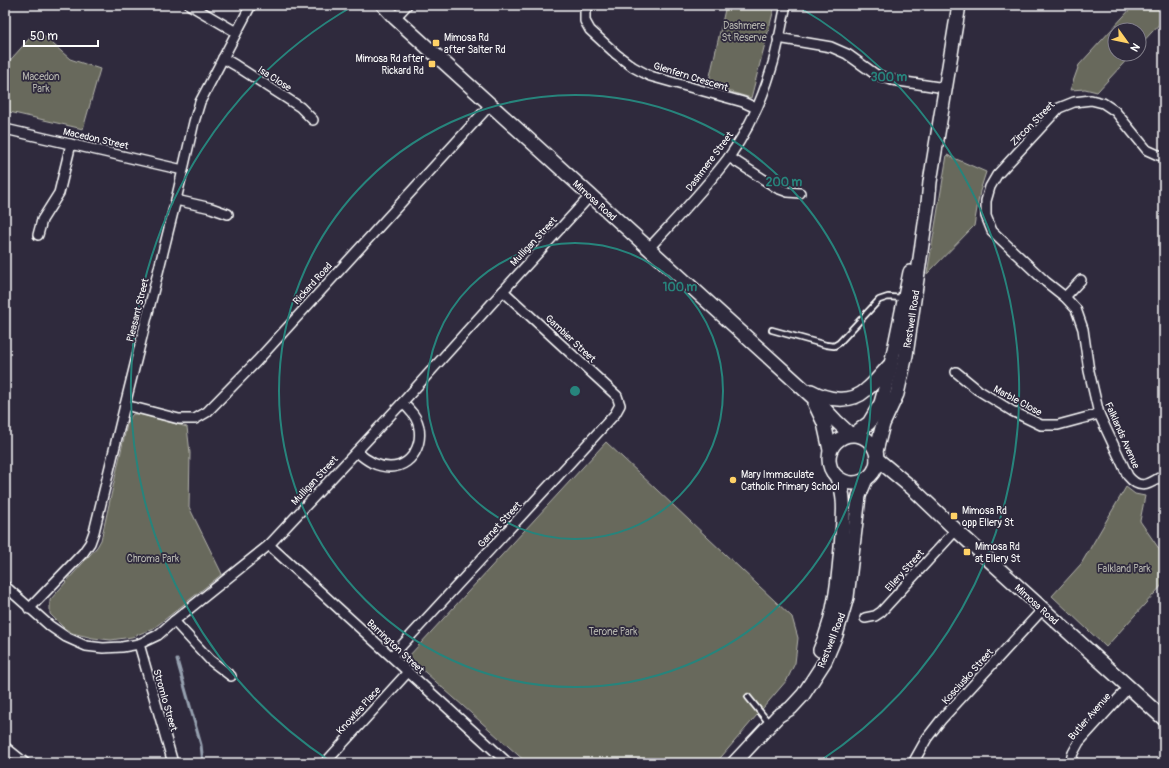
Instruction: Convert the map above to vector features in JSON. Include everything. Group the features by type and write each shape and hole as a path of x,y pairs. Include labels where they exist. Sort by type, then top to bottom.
{"main road":[{"name":"Mimosa Road","path":"383,5 395,18 490,105 818,402 836,422 852,434"},
{"name":"Restwell Road","path":"876,455 883,424 897,394 906,355 909,299 924,202 930,182 959,5"},
{"name":"Restwell Road","path":"852,434 869,423 876,414 881,403 909,299"},
{"path":"794,380 817,394 836,400 852,398 865,392 891,363"},
{"name":"Mimosa Road","path":"808,393 824,423 830,450"},
{"path":"852,434 861,436 873,444 876,455 876,466 869,476 859,482 851,483 843,482 837,478 832,472 828,457 834,443 840,438 852,434"},
{"name":"Mimosa Road","path":"876,455 956,530 1164,719"},
{"name":"Mimosa Road","path":"869,476 884,477 912,488"},
{"name":"Restwell Road","path":"774,720 791,708 807,689 825,660 836,636 847,597 859,496 869,476"},
{"name":"Restwell Road","path":"734,763 774,720 808,672 827,632 836,593 843,517 842,492 837,478"}],"street":[{"path":"190,5 236,32"},
{"name":"Pleasant Street","path":"29,609 83,553 90,543 94,532 194,122 200,102 251,5"},
{"path":"395,18 407,5"},
{"name":"Glenfern Crescent","path":"589,5 585,12 585,22 590,30 616,54 633,67 650,76 743,102 756,108"},
{"name":"Dashmere Street","path":"648,249 702,191 729,157 740,140 756,108 771,70 786,5"},
{"path":"778,38 831,47 847,54 875,74 892,80 945,88"},
{"name":"Isa Close","path":"222,58 300,107 313,120"},
{"name":"Zircon Street","path":"996,175 1059,108 1074,102 1091,100 1103,103 1115,111 1147,150 1164,156"},
{"name":"Rickard Road","path":"125,405 179,419 195,419 207,412 257,361 490,105"},
{"name":"Macedon Street","path":"5,129 183,170"},
{"path":"38,235 42,220 59,193 71,144"},
{"path":"729,157 777,188 788,192 800,193"},
{"name":"Falklands Avenue","path":"996,175 990,187 986,201 986,216 992,231 1046,282 1065,297 1076,309 1083,329 1089,371 1100,414 1128,476 1133,482 1139,485 1146,485 1164,475"},
{"name":"Mulligan Street","path":"5,586 29,609 50,626 66,637 86,646 103,648 122,647 139,644 158,636 174,621 269,545 402,403 590,195"},
{"path":"176,200 211,208 228,214"},
{"path":"1065,297 1081,280"},
{"name":"Gambier Street","path":"503,290 616,396 620,405"},
{"name":"Marble Close","path":"956,372 983,394 1012,411 1041,425 1058,425 1100,414"},
{"path":"356,452 368,462 390,467 402,464 412,456 419,444 420,430 414,414 402,403"},
{"name":"Garnet Street","path":"392,656 615,414 620,405"},
{"name":"Ellery Street","path":"865,618 875,616 881,612 956,530"},
{"name":"Barrington Street","path":"269,545 508,763"},
{"name":"Kosciusko Street","path":"913,763 927,738 941,720 1043,609"},
{"path":"174,621 210,660 231,676"},
{"name":"Stromlo Street","path":"139,644 173,763"},
{"name":"Knowles Place","path":"325,763 408,672"},
{"name":"Butler Avenue","path":"1070,763 1079,742 1129,687"},
{"path":"5,748 25,763"}],"lane":[{"path":"772,330 834,346 840,343 879,300 888,297 909,299"},
{"path":"748,697 774,720"}],"green space":[{"name":"Dashmere St Reserve","path":"726,5 775,5 751,98 708,85"},
{"path":"1134,5 1164,5 1164,19 1147,37 1147,22 1118,22"},
{"name":"Macedon Park","path":"37,30 70,59 100,69 83,129 5,111 5,66"},
{"path":"1107,34 1107,62 1125,62 1097,92 1085,89 1070,90 1079,65"},
{"path":"947,155 986,172 980,191 974,226 927,274"},
{"name":"Chroma Park","path":"133,414 140,414 187,427 190,453 189,507 222,574 154,628 132,637 111,640 93,638 72,633 64,628 50,614 50,600 97,547 101,540 128,420"},
{"name":"Terone Park","path":"606,442 792,617 798,638 795,663 787,680 716,763 527,763 408,657"},
{"name":"Falkland Park","path":"1126,487 1135,494 1145,496 1140,521 1164,556 1164,583 1106,647 1052,596 1081,564"}],"waterway":[{"path":"177,660 201,745 203,763"}],"place":[{"name":"Mimosa Rd after Salter Rd","path":"436,43"},
{"name":"Mimosa Rd after Rickard Rd","path":"432,64"},
{"name":"Mary Immaculate Catholic Primary School","path":"733,480"},
{"name":"Mimosa Rd opp Ellery St","path":"954,516"},
{"name":"Mimosa Rd at Ellery St","path":"967,552"}]}
